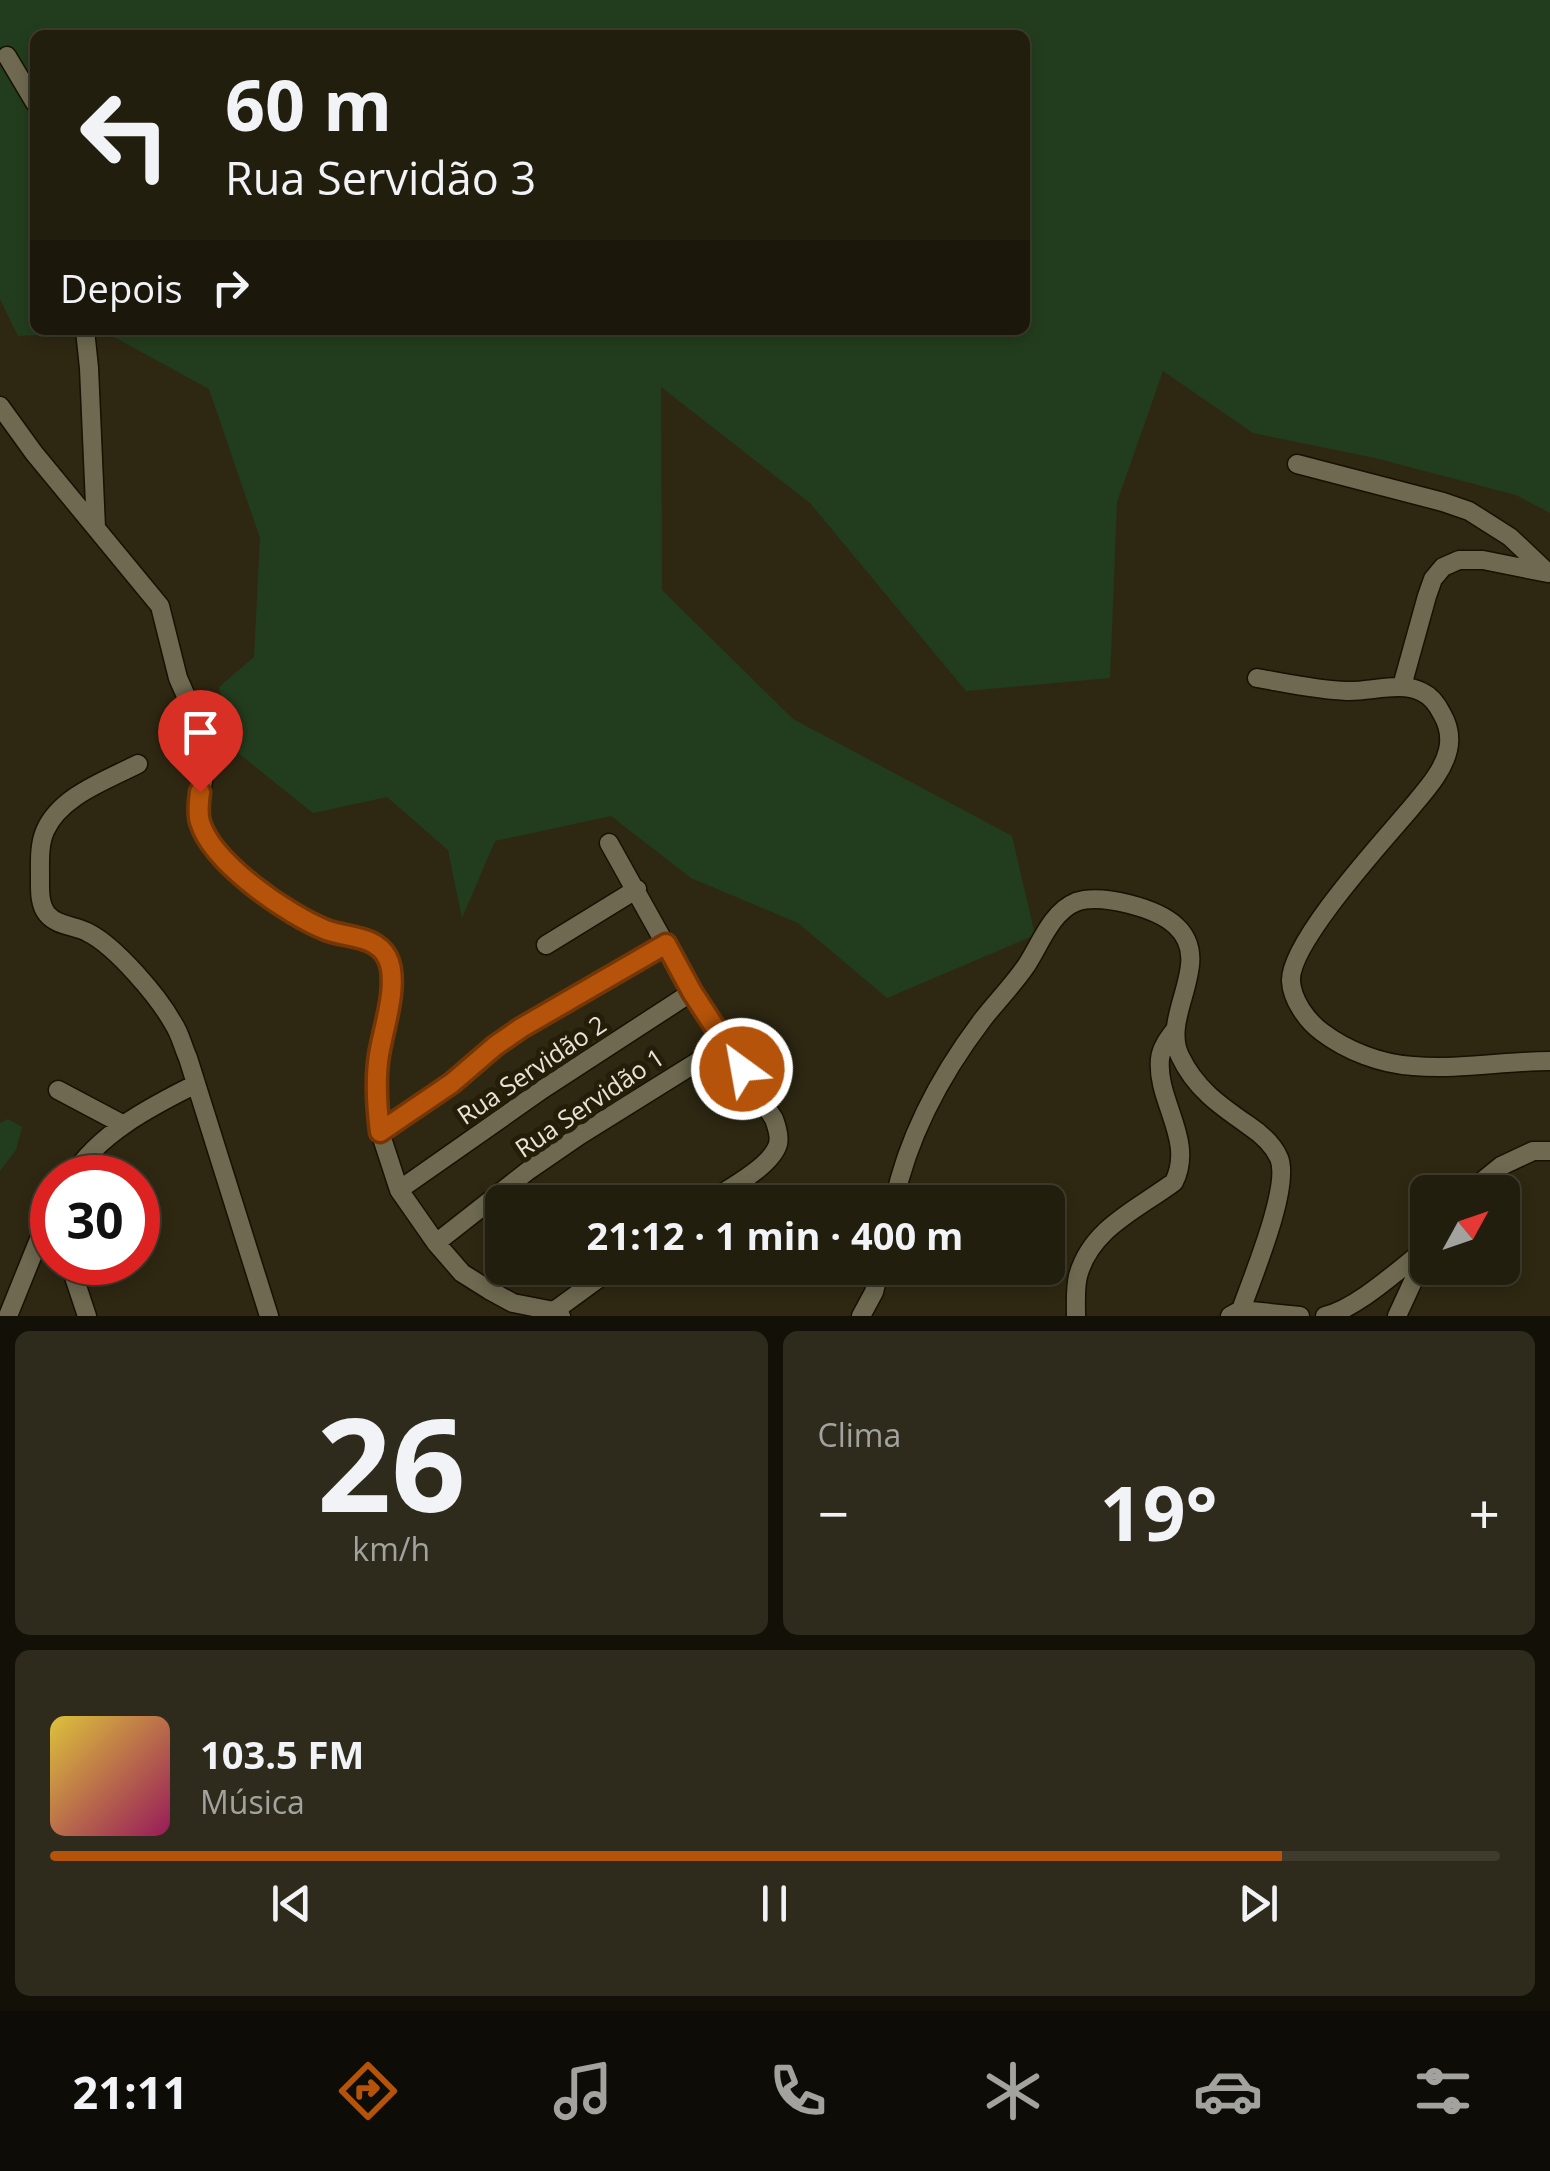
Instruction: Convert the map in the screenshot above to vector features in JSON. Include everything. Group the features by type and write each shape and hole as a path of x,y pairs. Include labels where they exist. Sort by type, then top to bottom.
{"street":[{"path":"7,56 30,95"},
{"path":"86,335 96,528"},
{"path":"0,406 160,606 178,678 205,739 207,758 198,810 213,847 289,913 328,931 376,944 386,954 392,982 379,1055 378,1112 380,1132 398,1190 462,1273 513,1302 558,1314 593,1285"},
{"path":"1297,464 1468,511 1510,536 1549,574"},
{"path":"1402,686 1427,596 1433,579 1443,568 1460,560 1483,560 1549,574"},
{"path":"1256,678 1346,691 1402,686 1423,692 1437,704 1449,726 1448,751 1432,782 1313,927 1297,956 1291,981 1298,1005 1312,1024 1336,1043 1374,1058 1411,1066 1550,1060"},
{"path":"138,764 72,799 57,814 46,830 40,852 41,900 46,913 55,920 100,940 152,992 174,1024 269,1316"},
{"path":"609,843 692,992 774,1120 778,1143 773,1155 734,1185"},
{"path":"546,944 637,890"},
{"path":"899,1185 912,1140 943,1079 1030,960 1054,919 1079,900 1104,899 1152,910 1178,927 1188,943 1190,968 1174,1031 1160,1058 1182,1156 1180,1171 1174,1182 1105,1230 1088,1250 1078,1278 1076,1316"},
{"path":"380,1132 441,1092 521,1028 666,944"},
{"name":"Rua Servidão 2","path":"398,1190 692,992"},
{"path":"1174,1031 1177,1052 1189,1074 1208,1097 1270,1144 1280,1160 1282,1184 1235,1313 1300,1316"},
{"name":"Rua Servidão 1","path":"436,1244 580,1134 726,1044"},
{"path":"91,1155 124,1125 194,1085"},
{"path":"58,1090 124,1125"},
{"path":"1490,1175 1532,1151 1550,1152"},
{"path":"8,1316 30,1262"},
{"path":"1325,1316 1353,1304 1410,1262"},
{"path":"77,1285 87,1316"},
{"path":"861,1316 876,1285"},
{"path":"1397,1316 1411,1285"}],"green space":[{"path":"0,0 1550,0 1550,513 1516,495 1375,458 1253,433 1163,371 1117,502 1110,678 966,691 810,503 661,387 662,590 793,719 1012,836 1035,935 887,998 798,923 691,878 611,816 495,841 462,918 448,850 387,797 313,813 232,748 219,687 254,657 260,538 209,389 110,335 1030,335 1030,30 30,30 30,335 40,335 18,336 0,299"},
{"path":"8,1119 22,1127 16,1150 0,1171 0,1123"}],"route":[{"path":"200,792 198,810 205,834 248,881 289,913 328,931 376,944 386,954 392,982 379,1055 380,1132 429,1100 521,1028 666,944 742,1069"}]}
